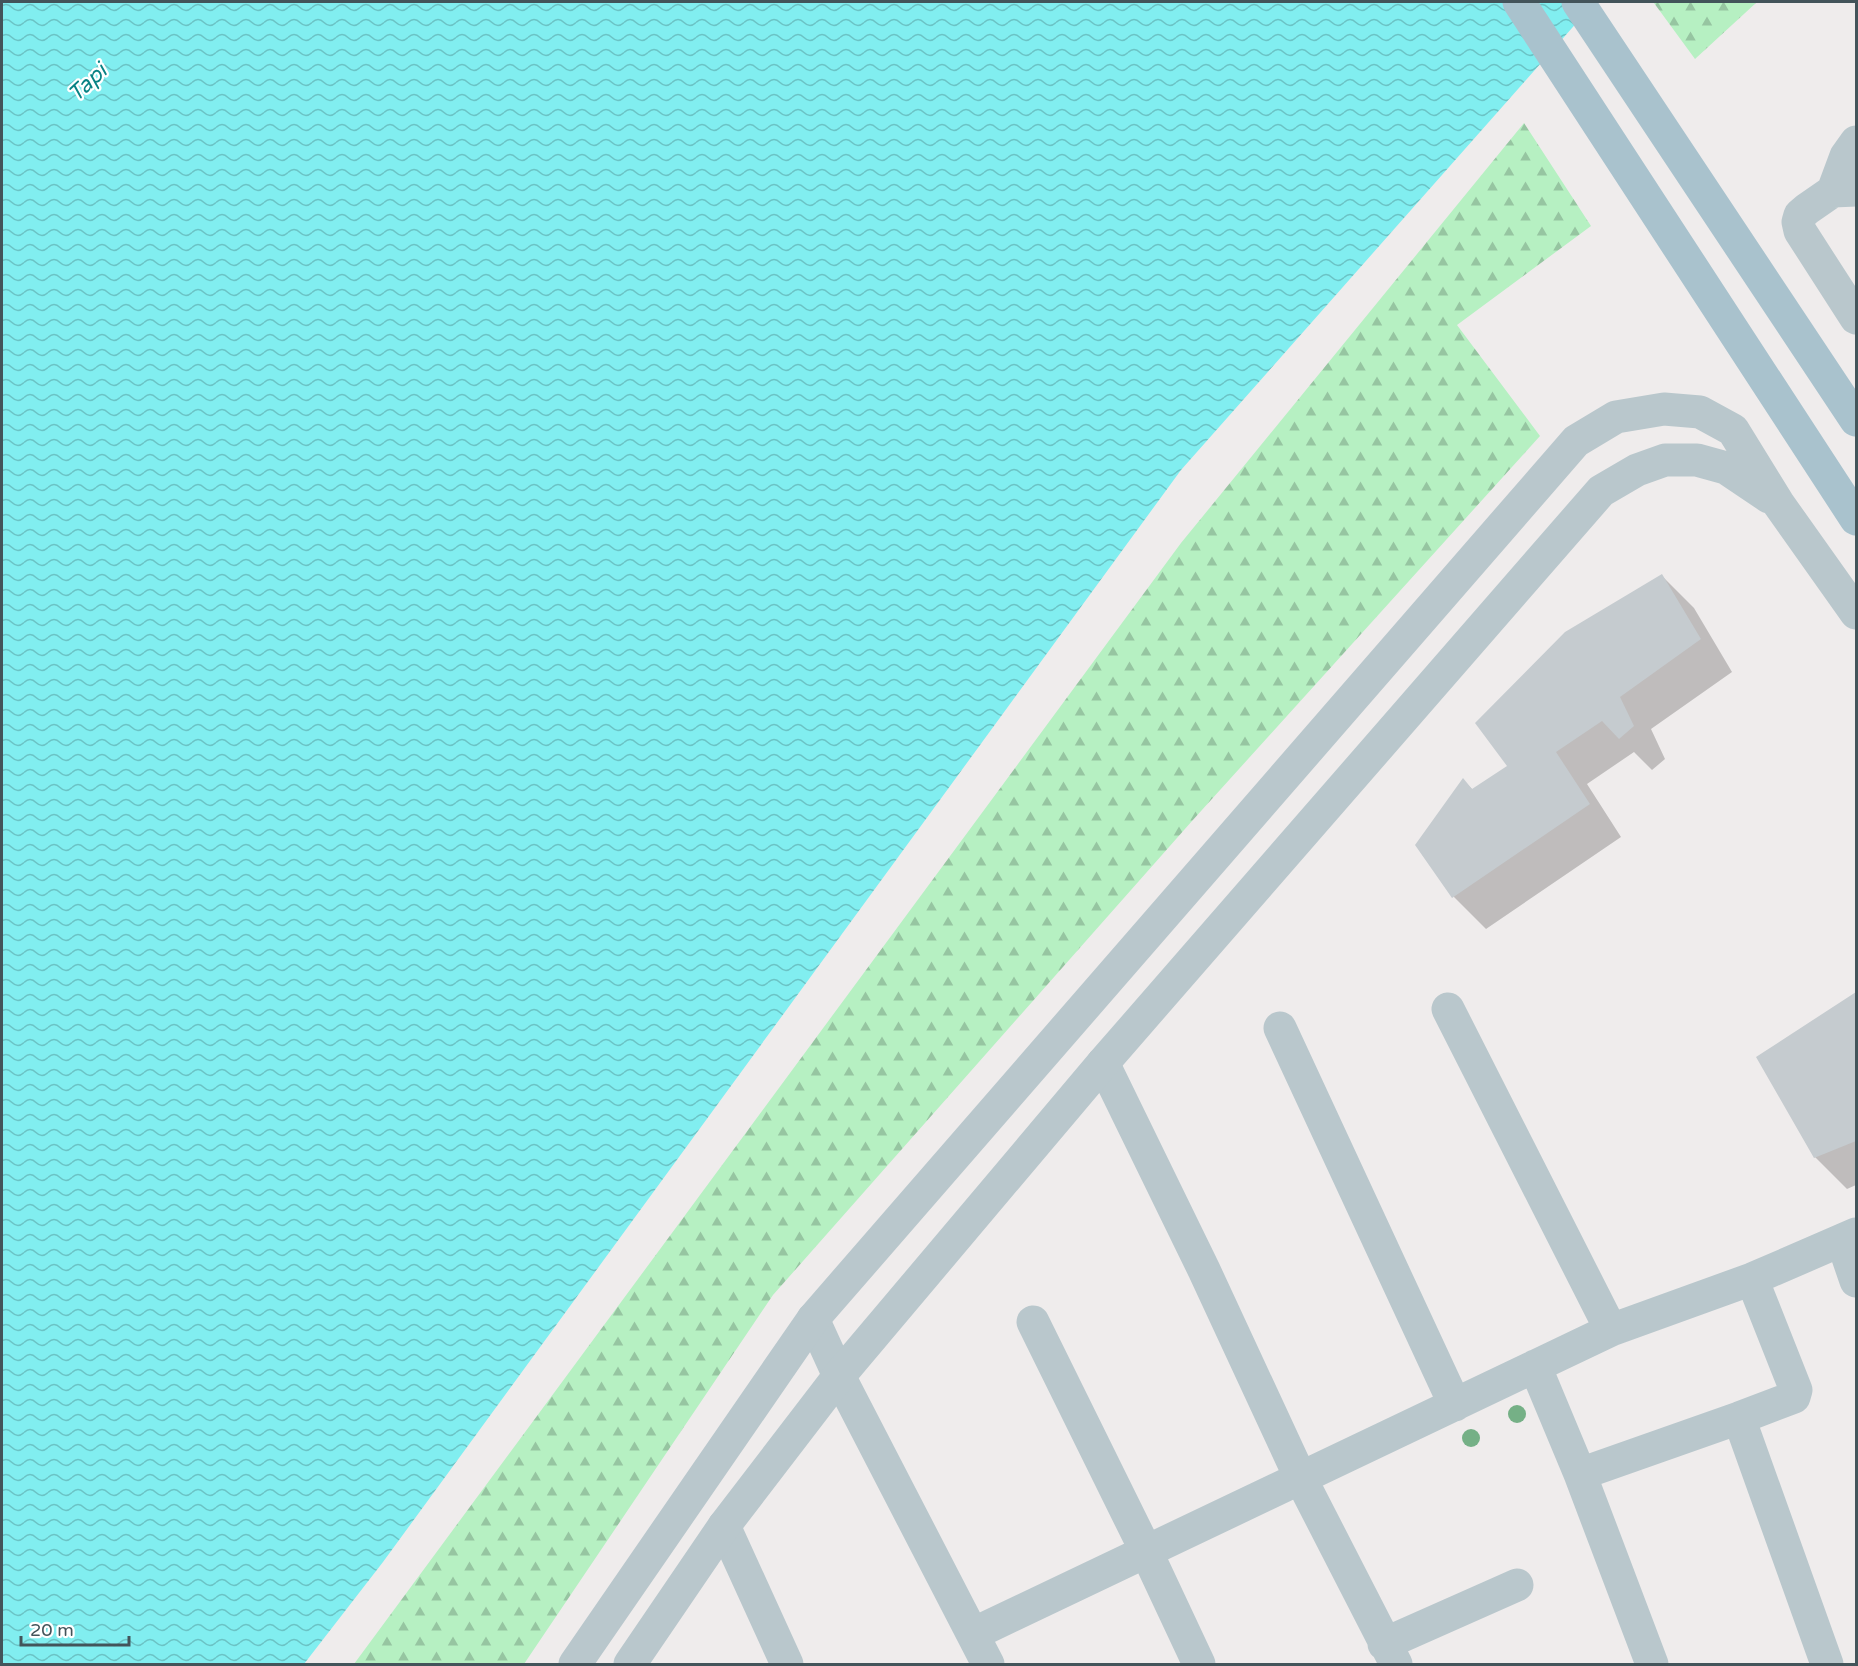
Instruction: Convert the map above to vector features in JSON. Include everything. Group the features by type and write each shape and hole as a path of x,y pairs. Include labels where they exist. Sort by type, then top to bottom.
{"main road":[{"path":"1519,2 1857,519"},
{"path":"1578,2 1857,420"}],"street":[{"path":"1857,142 1846,156 1845,191 1800,215 1798,222 1800,231 1857,318"},
{"path":"575,1665 813,1319 1576,441 1616,417 1664,409 1700,412 1733,430 1778,503 1857,613"},
{"path":"630,1665 724,1526 839,1376 1103,1063 1601,491 1637,470 1665,460 1697,460 1726,468 1778,503"},
{"path":"1448,1009 1611,1330"},
{"path":"1280,1028 1455,1405"},
{"path":"1103,1063 1204,1270 1300,1477 1390,1654 1516,1585"},
{"path":"973,1634 1611,1330 1752,1279 1849,1237 1857,1281"},
{"path":"1580,1474 1739,1418 1792,1398 1796,1394 1752,1279"},
{"path":"813,1319 839,1376 988,1665"},
{"path":"1033,1322 1146,1551 1199,1665"},
{"path":"1536,1366 1580,1474 1652,1665"},
{"path":"1739,1418 1827,1665"},
{"path":"724,1526 787,1665"}],"green space":[{"path":"1757,2 1695,59 1654,3"},
{"path":"1524,123 1591,226 1457,325 1540,436 1192,821 773,1295 524,1664 354,1664 1181,543"}],"water":[{"name":"Tapi","path":"2,2 1595,2 1181,470 383,1562 304,1664 2,1664"}],"building":[{"path":"1662,574 1701,639 1620,697 1634,726 1619,739 1602,721 1556,752 1590,804 1452,898 1415,845 1463,778 1472,789 1507,766 1475,723 1565,632"},
{"path":"1856,992 1856,1141 1814,1158 1756,1057"}]}
